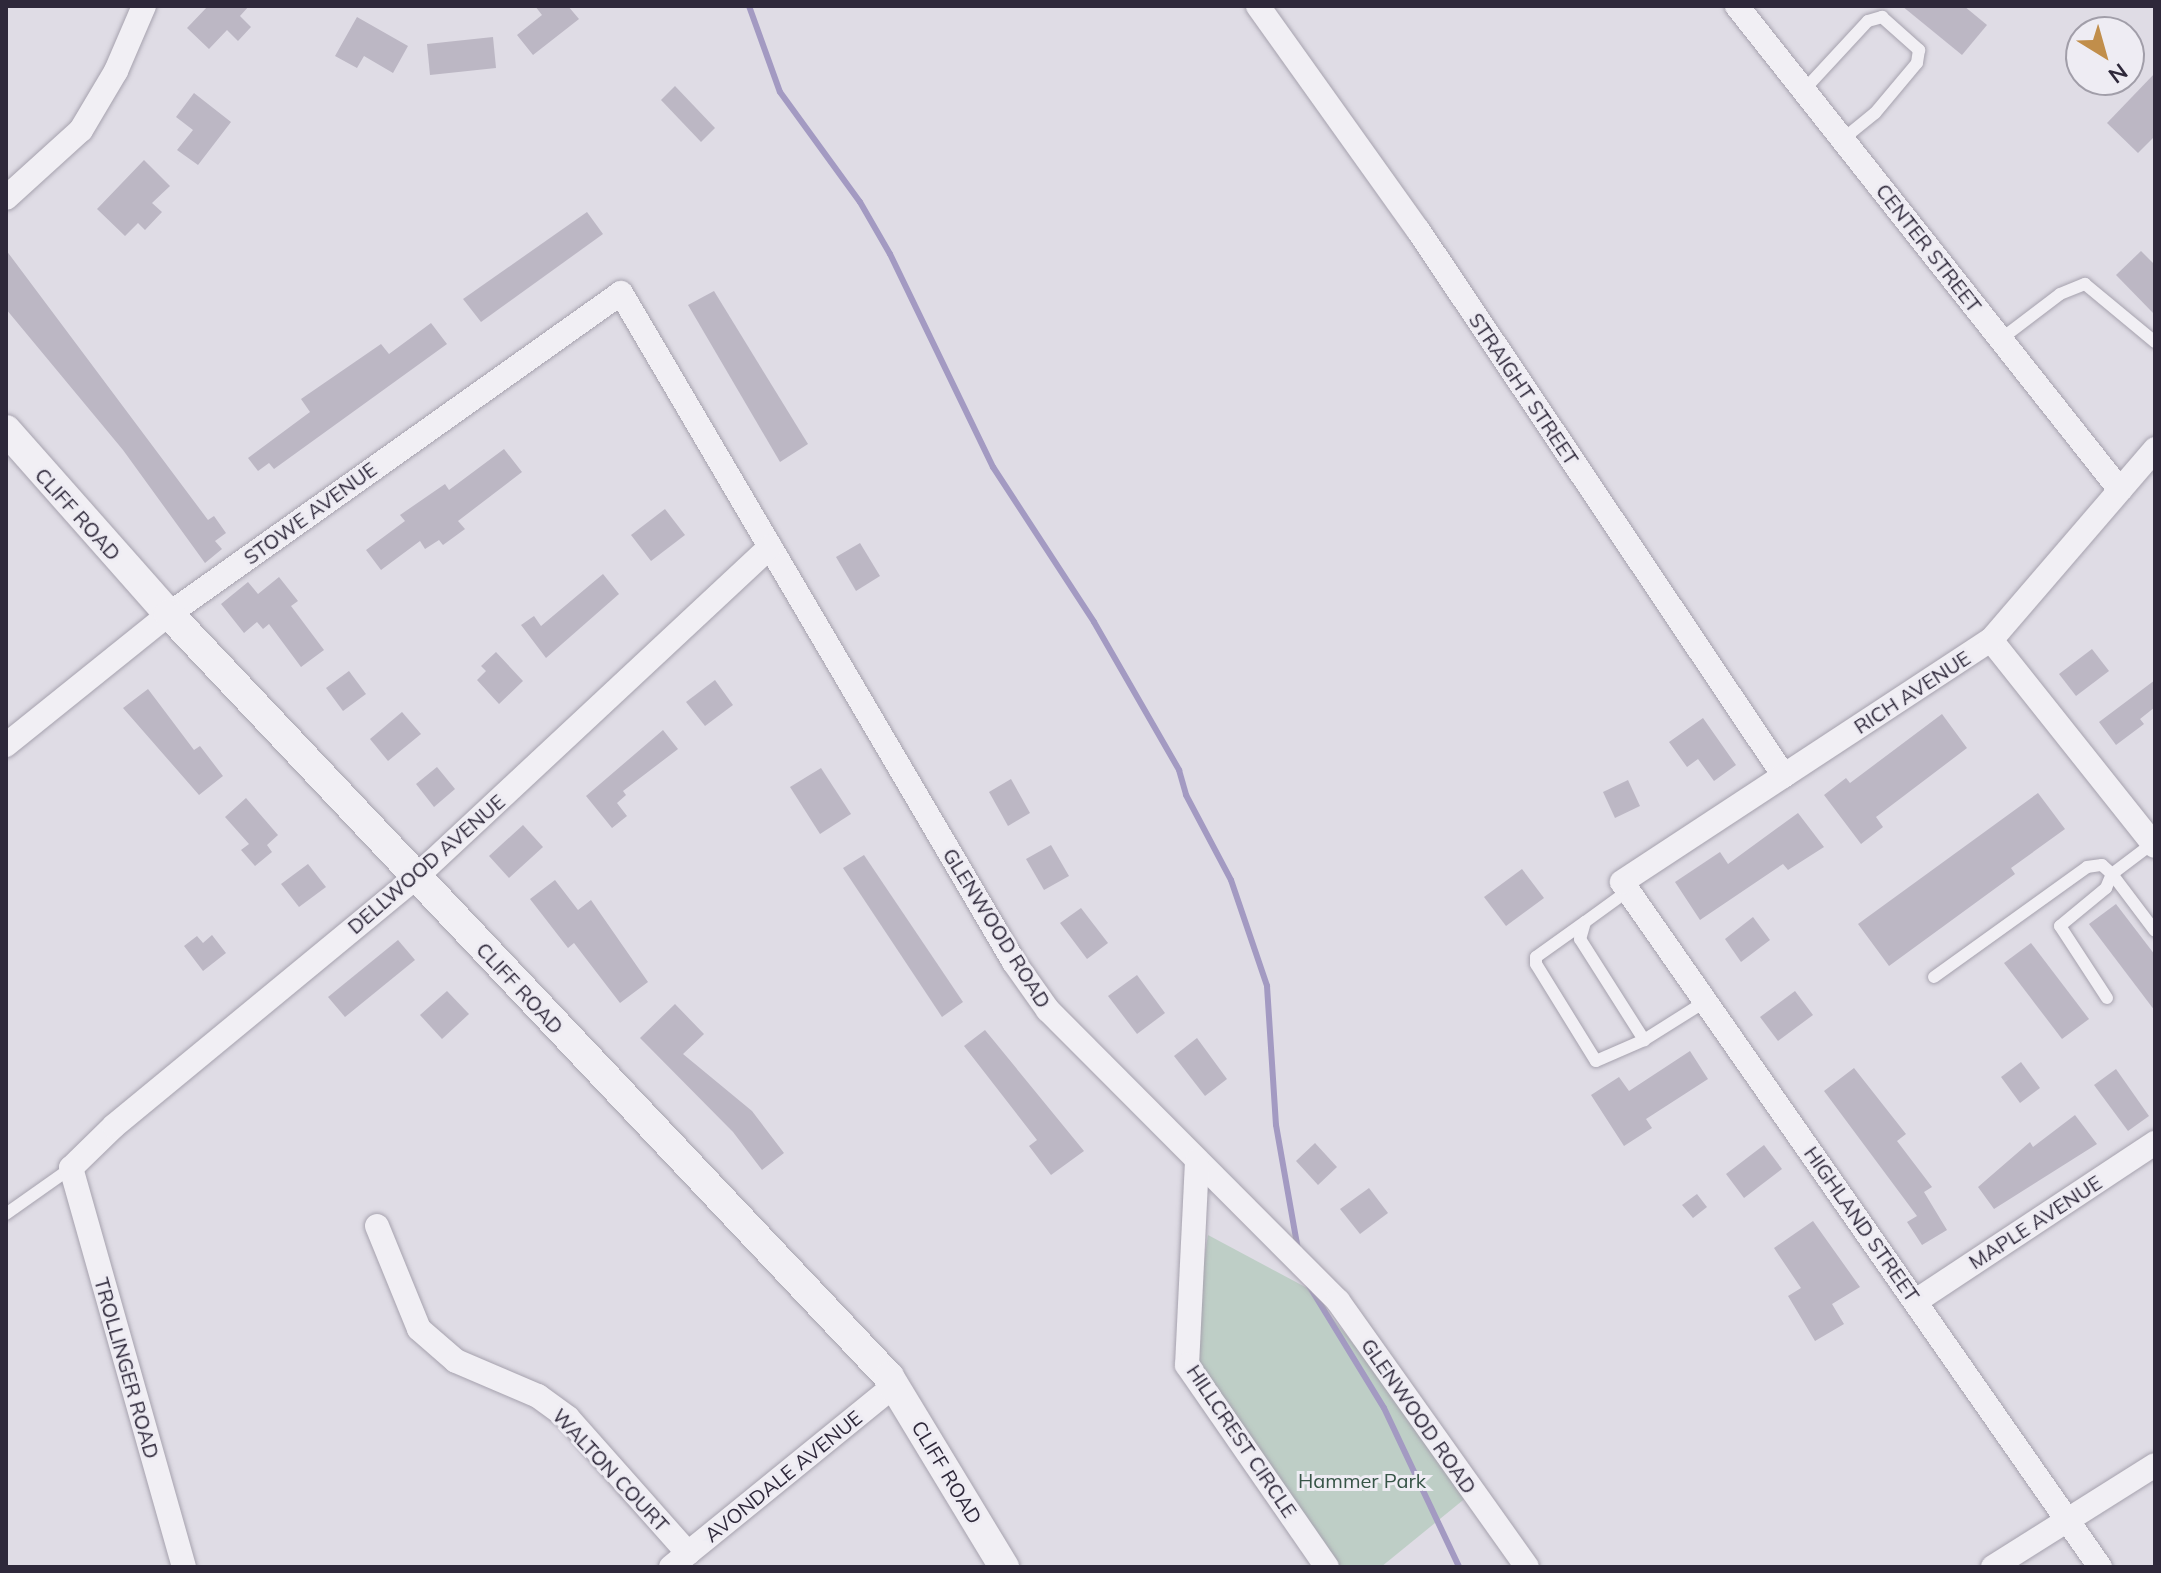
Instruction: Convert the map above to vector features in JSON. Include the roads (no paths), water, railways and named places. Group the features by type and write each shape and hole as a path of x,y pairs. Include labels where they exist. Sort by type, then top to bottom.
{"street":[{"path":"6,198 81,130 116,71 144,6"},
{"name":"STRAIGHT STREET","path":"1258,6 1418,230 1784,776"},
{"name":"CENTER STREET","path":"1737,6 2120,490"},
{"name":"GLENWOOD ROAD","path":"621,293 1014,962 1073,1041 1338,1301 1527,1567"},
{"name":"STOWE AVENUE","path":"6,745 169,614 621,293"},
{"name":"CLIFF ROAD","path":"6,430 169,614 894,1386 1004,1567"},
{"name":"RICH AVENUE","path":"1626,886 1784,776 1991,640 2155,449"},
{"name":"DELLWOOD AVENUE","path":"71,1168 114,1126 416,877 770,547"},
{"path":"1991,640 2154,845"},
{"name":"HIGHLAND STREET","path":"1626,886 2100,1567"},
{"name":"MAPLE AVENUE","path":"1916,1301 2155,1143"},
{"name":"HILLCREST CIRCLE","path":"1197,1161 1187,1365 1327,1567"},
{"name":"TROLLINGER ROAD","path":"71,1168 184,1567"},
{"name":"WALTON COURT","path":"377,1226 419,1329 456,1361 538,1396 568,1418 679,1560"},
{"name":"AVONDALE AVENUE","path":"679,1560 894,1386"},
{"path":"1993,1567 2155,1465"}],"lane":[{"path":"1804,90 1868,21 1882,17 1919,50 1917,63 1875,113 1843,139"},
{"path":"2001,339 2060,294 2085,284 2112,303 2155,342"},
{"path":"2107,998 2060,926 2106,888 2112,874 2154,845"},
{"path":"1934,977 2087,867 2102,865 2112,874 2155,931"},
{"path":"1626,886 1585,922 1536,957 1536,964 1596,1061 1644,1040 1706,1001"},
{"path":"1585,922 1580,939 1644,1040"},
{"path":"6,1214 71,1168"}],"waterway":[{"path":"749,6 780,92 860,202 890,254 993,467 1094,622 1179,770 1186,795 1231,880 1267,986 1276,1125 1298,1250"},
{"path":"1308,1284 1384,1408 1459,1567"}],"park label":[{"name":"Hammer Park","path":"1362,1480"}]}
